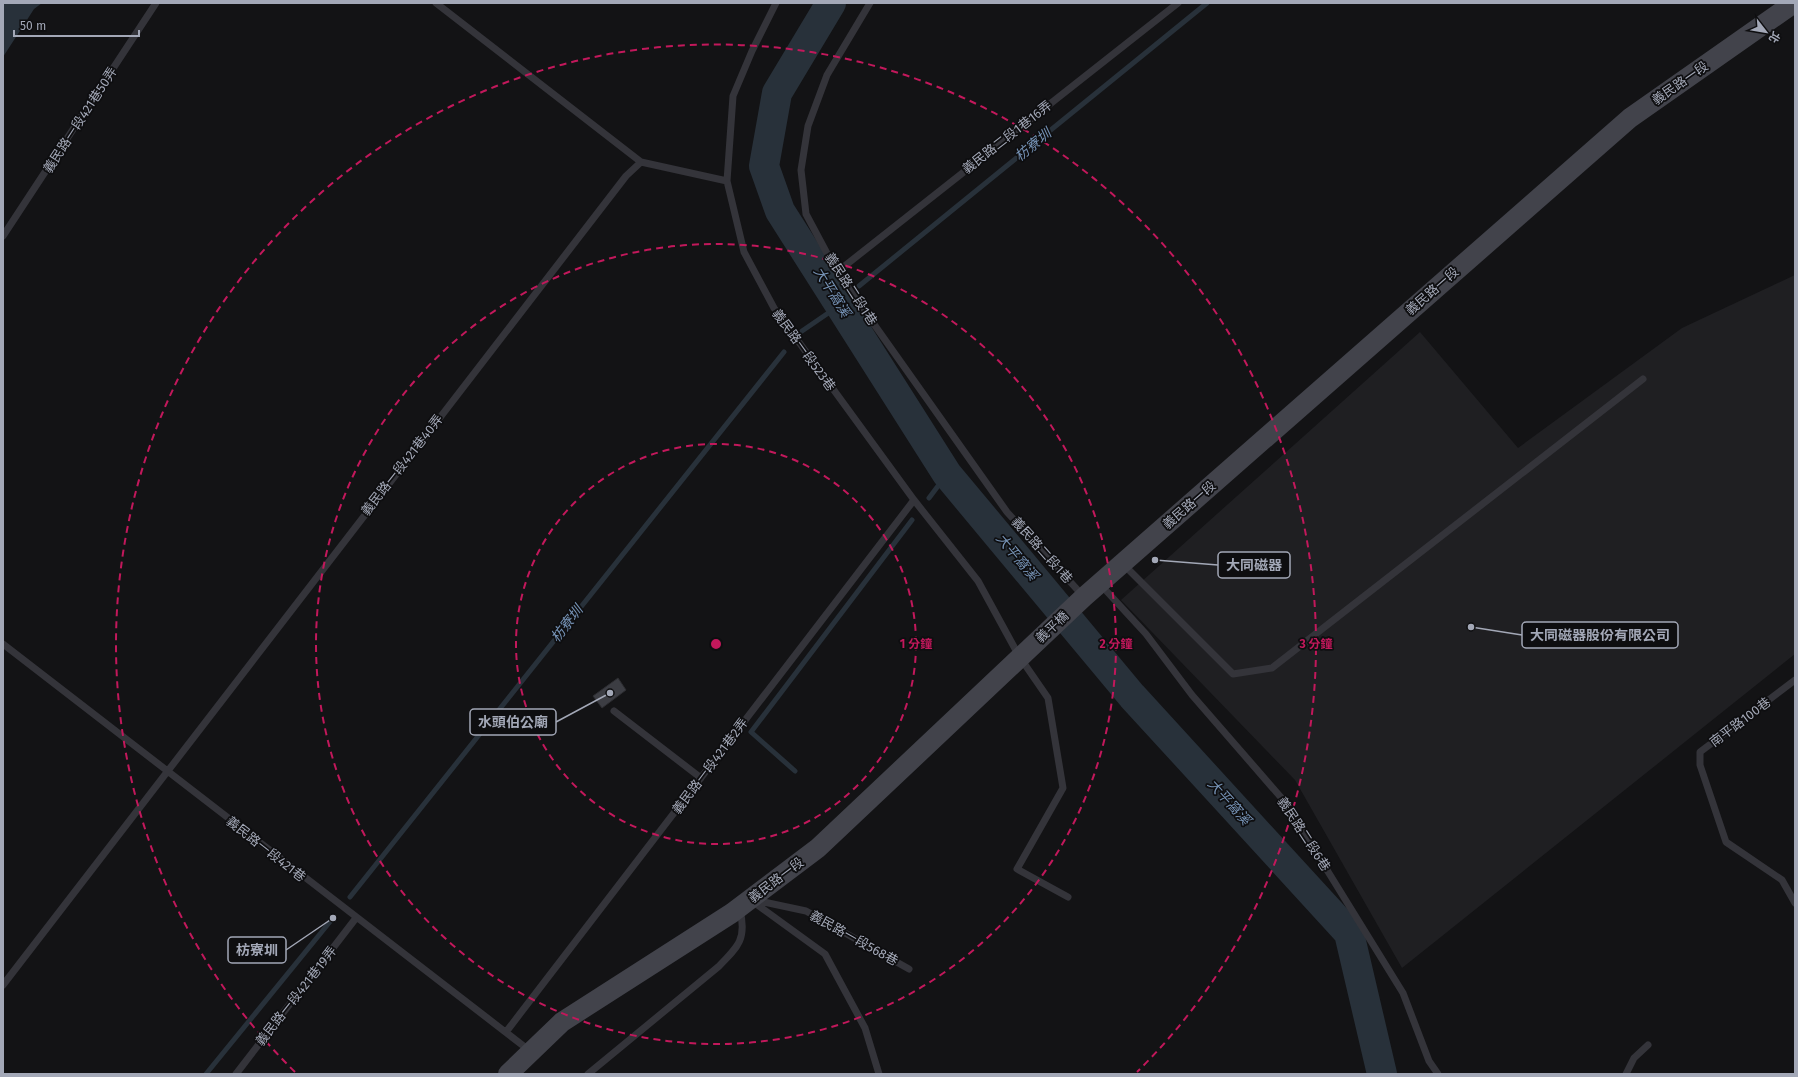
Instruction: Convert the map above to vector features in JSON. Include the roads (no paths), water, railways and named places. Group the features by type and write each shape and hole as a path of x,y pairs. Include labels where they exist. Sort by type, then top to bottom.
{"street":[{"name":"義民路一段","path":"1084,597 1630,118 1794,3"},
{"name":"義平橋","path":"1019,656 1084,597"},
{"name":"義民路一段","path":"508,1074 530,1051 562,1022 745,904 818,848 1019,656"}],"lane":[{"name":"義民路一段421巷50弄","path":"3,236 156,3"},
{"path":"436,3 641,162 727,182"},
{"name":"義民路一段523巷","path":"776,3 752,51 733,96 727,182 744,252 774,308 914,500 978,581 1019,656 1048,698 1063,788 1017,868 1068,897"},
{"name":"義民路二段1巷","path":"870,3 827,75 808,126 801,170 806,214 837,272 1007,512 1084,597"},
{"name":"義民路二段1巷16弄","path":"837,272 1178,3"},
{"name":"義民路一段421巷40弄","path":"3,985 166,771 626,176 641,162"},
{"path":"1123,563 1234,674 1272,668 1643,379"},
{"name":"義民路一段421巷2弄","path":"506,1032 914,500"},
{"name":"義民路二段6巷","path":"1099,584 1146,634 1192,695 1285,802 1402,994 1429,1061 1438,1074"},
{"name":"義民路一段421巷","path":"3,644 530,1051"},
{"name":"南平路100巷","path":"1795,680 1700,752 1700,765 1726,842 1782,880 1795,903"},
{"path":"614,711 701,778"},
{"path":"588,1074 718,967 738,947 743,924 745,904 825,954 865,1028 878,1074"},
{"name":"義民路一段568巷","path":"745,904 806,911 909,969"},
{"name":"義民路一段421巷19弄","path":"236,1074 356,918"},
{"path":"1626,1074 1634,1058 1648,1045"}],"waterway":[{"name":"大平窩溪","path":"831,3 777,93 764,166 780,211 947,474 1132,696 1349,933 1382,1074"},
{"name":"枋寮圳","path":"859,286 1207,3"},
{"path":"802,331 840,305"},
{"name":"枋寮圳","path":"350,897 784,352"},
{"path":"929,498 947,474"},
{"path":"795,771 751,732 912,520"},
{"name":"枋寮圳","path":"206,1074 333,918"}],"place":[{"name":"大同磁器","path":"1155,560"},
{"name":"大同磁器股份有限公司","path":"1471,627"},
{"name":"水頭伯公廟","path":"610,693"},
{"name":"枋寮圳","path":"333,918"}]}
